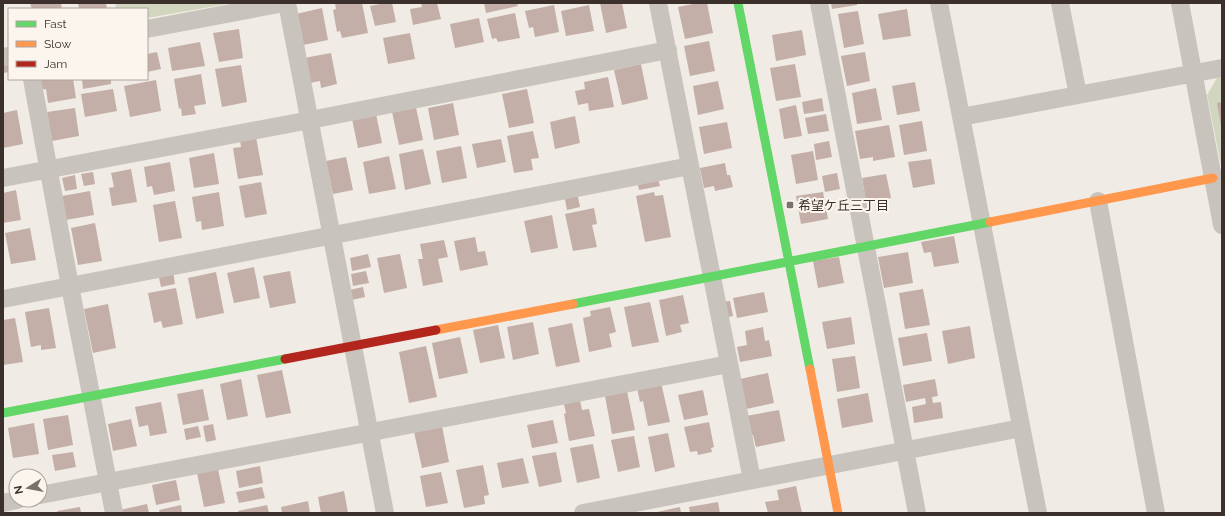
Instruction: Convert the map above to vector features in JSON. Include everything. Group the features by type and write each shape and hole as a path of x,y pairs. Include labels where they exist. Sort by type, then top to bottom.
{"street":[{"path":"148,29 284,3"},
{"path":"287,3 385,513"},
{"path":"658,3 752,480"},
{"path":"738,3 838,513"},
{"path":"818,3 917,513"},
{"path":"939,3 1038,513"},
{"path":"1060,3 1078,95"},
{"path":"1180,3 1222,224"},
{"path":"3,178 668,50"},
{"path":"961,117 1222,68"},
{"path":"32,80 114,513"},
{"path":"3,299 690,166"},
{"path":"3,413 712,277 788,261 982,225 1213,178"},
{"path":"1098,202 1156,513"},
{"path":"48,494 729,364"},
{"path":"583,513 1021,428"}],"green space":[{"path":"115,3 233,3 148,18 148,8 116,8"},
{"path":"1222,77 1222,170 1207,95 1217,78"}],"building":[{"path":"30,3 61,3 62,8 32,8"},
{"path":"78,3 106,3 107,8 79,8"},
{"path":"335,3 362,3 368,33 342,38 340,31 337,32 333,10 336,9"},
{"path":"392,3 396,22 375,26 370,6"},
{"path":"421,3 437,3 441,19 413,25 410,9 422,7"},
{"path":"484,3 517,3 518,6 486,13"},
{"path":"600,3 622,3 627,28 606,33"},
{"path":"698,3 707,3 713,33 685,39 678,7"},
{"path":"831,3 857,3 857,5 832,9"},
{"path":"554,5 559,32 535,37 533,27 529,28 525,11"},
{"path":"589,5 594,31 566,36 561,11"},
{"path":"322,8 328,40 303,45 296,14"},
{"path":"907,9 911,36 883,40 878,14"},
{"path":"858,11 864,44 844,48 838,14"},
{"path":"515,13 520,38 498,42 496,38 492,39 487,19"},
{"path":"479,18 484,42 455,48 450,24"},
{"path":"239,29 243,58 219,62 213,33"},
{"path":"802,30 806,55 776,61 772,35"},
{"path":"410,33 415,59 388,64 383,38"},
{"path":"709,41 715,71 690,76 684,46"},
{"path":"200,42 205,66 172,71 168,48"},
{"path":"157,52 161,69 148,72 148,54"},
{"path":"865,52 870,81 847,86 841,56"},
{"path":"331,53 337,84 321,88 320,81 309,83 304,58"},
{"path":"8,59 8,72 3,73 3,60"},
{"path":"641,64 648,99 622,105 614,70"},
{"path":"795,64 801,97 776,101 770,68"},
{"path":"241,65 247,102 222,107 215,69"},
{"path":"201,74 206,104 194,106 196,114 182,116 181,108 179,109 174,79"},
{"path":"608,77 614,107 589,111 588,103 578,105 575,91 585,89 584,82"},
{"path":"39,80 73,80 76,98 48,103 46,89 41,90"},
{"path":"82,80 111,80 111,84 83,89"},
{"path":"156,80 161,111 130,117 124,86"},
{"path":"718,81 724,109 698,115 693,86"},
{"path":"915,82 920,111 897,115 892,86"},
{"path":"876,88 882,120 857,124 852,93"},
{"path":"113,89 117,111 85,117 81,94"},
{"path":"527,89 534,123 509,128 502,94"},
{"path":"822,98 824,111 804,114 802,102"},
{"path":"1222,102 1222,126 1221,126 1217,103"},
{"path":"415,103 423,140 399,145 391,107"},
{"path":"453,103 459,135 434,140 428,108"},
{"path":"796,105 802,136 784,139 779,109"},
{"path":"75,108 79,136 52,141 47,112"},
{"path":"17,110 23,144 3,148 3,113"},
{"path":"376,114 382,143 358,148 352,119"},
{"path":"826,114 829,131 808,134 805,118"},
{"path":"575,116 580,143 555,149 550,122"},
{"path":"922,121 927,151 904,155 899,125"},
{"path":"727,122 732,148 704,154 699,127"},
{"path":"889,125 895,157 873,161 873,157 860,159 855,131"},
{"path":"533,131 539,158 531,159 533,170 514,173 507,136"},
{"path":"256,137 263,175 238,179 233,148 241,147 240,140"},
{"path":"501,139 506,162 477,168 472,144"},
{"path":"829,141 832,157 816,160 814,144"},
{"path":"461,146 467,178 442,183 436,151"},
{"path":"423,149 431,184 405,190 399,154"},
{"path":"813,151 818,180 796,184 791,155"},
{"path":"214,153 219,184 194,188 189,158"},
{"path":"389,156 396,189 369,194 363,162"},
{"path":"346,157 353,190 333,194 326,161"},
{"path":"931,159 935,184 913,188 908,162"},
{"path":"170,162 175,191 154,195 152,186 147,187 144,167"},
{"path":"725,163 727,175 730,175 733,187 715,191 714,186 704,188 700,168"},
{"path":"131,169 137,202 112,206 109,188 114,187 111,173"},
{"path":"93,172 95,184 84,186 81,174"},
{"path":"837,173 840,189 825,192 822,176"},
{"path":"886,174 891,198 866,202 862,178"},
{"path":"75,175 77,189 65,191 62,178"},
{"path":"657,176 660,186 639,190 637,180"},
{"path":"261,182 267,214 245,218 239,186"},
{"path":"16,190 21,220 3,223 3,193"},
{"path":"90,191 94,215 66,220 62,196"},
{"path":"219,192 224,226 202,230 201,221 196,222 192,197"},
{"path":"577,192 580,207 567,210 564,194"},
{"path":"654,192 655,196 663,195 671,237 645,242 636,196"},
{"path":"823,192 828,219 801,224 796,196"},
{"path":"175,201 182,238 159,242 153,205"},
{"path":"594,208 597,224 592,225 597,247 573,251 565,214"},
{"path":"552,215 558,248 531,253 524,221"},
{"path":"95,223 102,261 78,265 71,228"},
{"path":"30,228 36,260 11,264 5,233"},
{"path":"954,236 959,263 934,267 931,252 924,253 921,242"},
{"path":"475,237 478,252 485,251 488,265 460,271 454,241"},
{"path":"444,240 448,257 438,259 443,282 423,286 418,259 423,259 420,244"},
{"path":"908,252 913,283 884,288 878,257"},
{"path":"368,254 371,267 352,271 350,258"},
{"path":"400,254 407,288 384,293 377,258"},
{"path":"839,257 844,283 818,288 813,261"},
{"path":"254,267 260,298 234,303 227,273"},
{"path":"173,270 175,284 161,287 158,273"},
{"path":"290,271 296,303 270,308 263,276"},
{"path":"366,271 369,283 353,286 351,274"},
{"path":"216,272 224,313 196,319 188,278"},
{"path":"363,287 365,297 347,301 345,291"},
{"path":"176,288 183,324 163,328 161,321 154,323 148,293"},
{"path":"923,289 930,325 905,329 899,293"},
{"path":"764,292 768,312 737,318 733,298"},
{"path":"683,295 689,323 680,325 682,332 666,336 659,300"},
{"path":"730,301 733,316 725,318 722,302"},
{"path":"650,302 659,342 632,347 624,307"},
{"path":"108,304 116,348 93,353 84,309"},
{"path":"610,307 616,332 609,334 612,347 589,352 583,318 591,316 590,311"},
{"path":"49,308 56,348 41,350 41,345 31,347 25,312"},
{"path":"851,317 855,344 827,349 822,322"},
{"path":"15,318 23,362 3,365 3,320"},
{"path":"533,322 539,354 513,360 507,327"},
{"path":"572,323 580,362 556,367 548,328"},
{"path":"498,325 505,358 480,363 473,330"},
{"path":"970,326 975,358 948,364 942,331"},
{"path":"763,327 765,341 769,340 772,356 740,362 737,347 747,345 745,331"},
{"path":"927,333 932,361 903,366 898,338"},
{"path":"460,337 468,373 439,379 432,343"},
{"path":"426,346 437,397 409,403 399,352"},
{"path":"855,356 860,388 837,392 832,359"},
{"path":"282,370 291,413 266,418 257,375"},
{"path":"768,373 774,403 746,409 740,379"},
{"path":"660,378 670,422 648,426 643,401 640,402 636,383"},
{"path":"241,379 248,416 227,420 220,384"},
{"path":"935,379 938,396 932,397 933,403 941,402 943,418 914,423 912,407 926,404 925,398 906,402 903,385"},
{"path":"203,389 209,420 183,425 177,394"},
{"path":"703,390 708,415 684,420 678,395"},
{"path":"627,391 635,430 612,434 605,396"},
{"path":"868,393 873,422 842,428 837,399"},
{"path":"579,396 582,410 589,409 595,436 569,441 563,400"},
{"path":"161,402 167,433 150,436 148,425 139,427 135,407"},
{"path":"779,410 785,441 756,447 753,435 749,435 746,416"},
{"path":"68,415 73,445 48,450 43,419"},
{"path":"131,419 137,446 113,451 108,424"},
{"path":"553,420 558,443 532,448 527,425"},
{"path":"709,422 714,447 711,448 712,452 698,455 697,451 690,452 684,427"},
{"path":"34,423 39,454 13,458 8,428"},
{"path":"213,424 216,440 206,442 203,426"},
{"path":"198,426 201,437 186,440 184,429"},
{"path":"442,426 449,462 422,468 414,432"},
{"path":"668,433 675,467 655,472 648,437"},
{"path":"634,436 640,467 618,472 611,440"},
{"path":"593,444 600,478 577,483 570,448"},
{"path":"73,452 76,467 55,471 52,455"},
{"path":"556,452 562,482 539,487 532,456"},
{"path":"523,458 529,483 502,488 497,463"},
{"path":"483,465 489,495 484,496 485,504 464,508 456,470"},
{"path":"260,466 263,483 239,488 236,471"},
{"path":"218,469 225,503 204,507 197,473"},
{"path":"441,472 448,503 426,507 420,476"},
{"path":"176,480 180,500 156,505 152,485"},
{"path":"796,486 802,513 768,513 765,502 779,500 777,490"},
{"path":"262,487 265,498 239,503 236,492"},
{"path":"344,491 348,513 321,513 318,497"},
{"path":"308,501 310,513 282,513 281,507"},
{"path":"718,502 720,513 690,513 689,507"},
{"path":"147,504 149,513 120,513 120,510"},
{"path":"181,505 182,513 160,513 159,510"},
{"path":"267,505 269,513 239,513 238,511"},
{"path":"80,507 81,513 58,513 57,511"},
{"path":"680,507 681,513 657,513 657,512"}],"traffic: fast":[{"path":"738,3 810,369"},
{"path":"573,304 990,222"},
{"path":"3,413 285,359"}],"traffic: slow":[{"path":"990,222 1213,178"},
{"path":"436,330 573,304"},
{"path":"810,369 838,513"}],"traffic: jam":[{"path":"285,359 436,330"}],"place":[{"name":"希望ケ丘三丁目","path":"790,205"}]}
